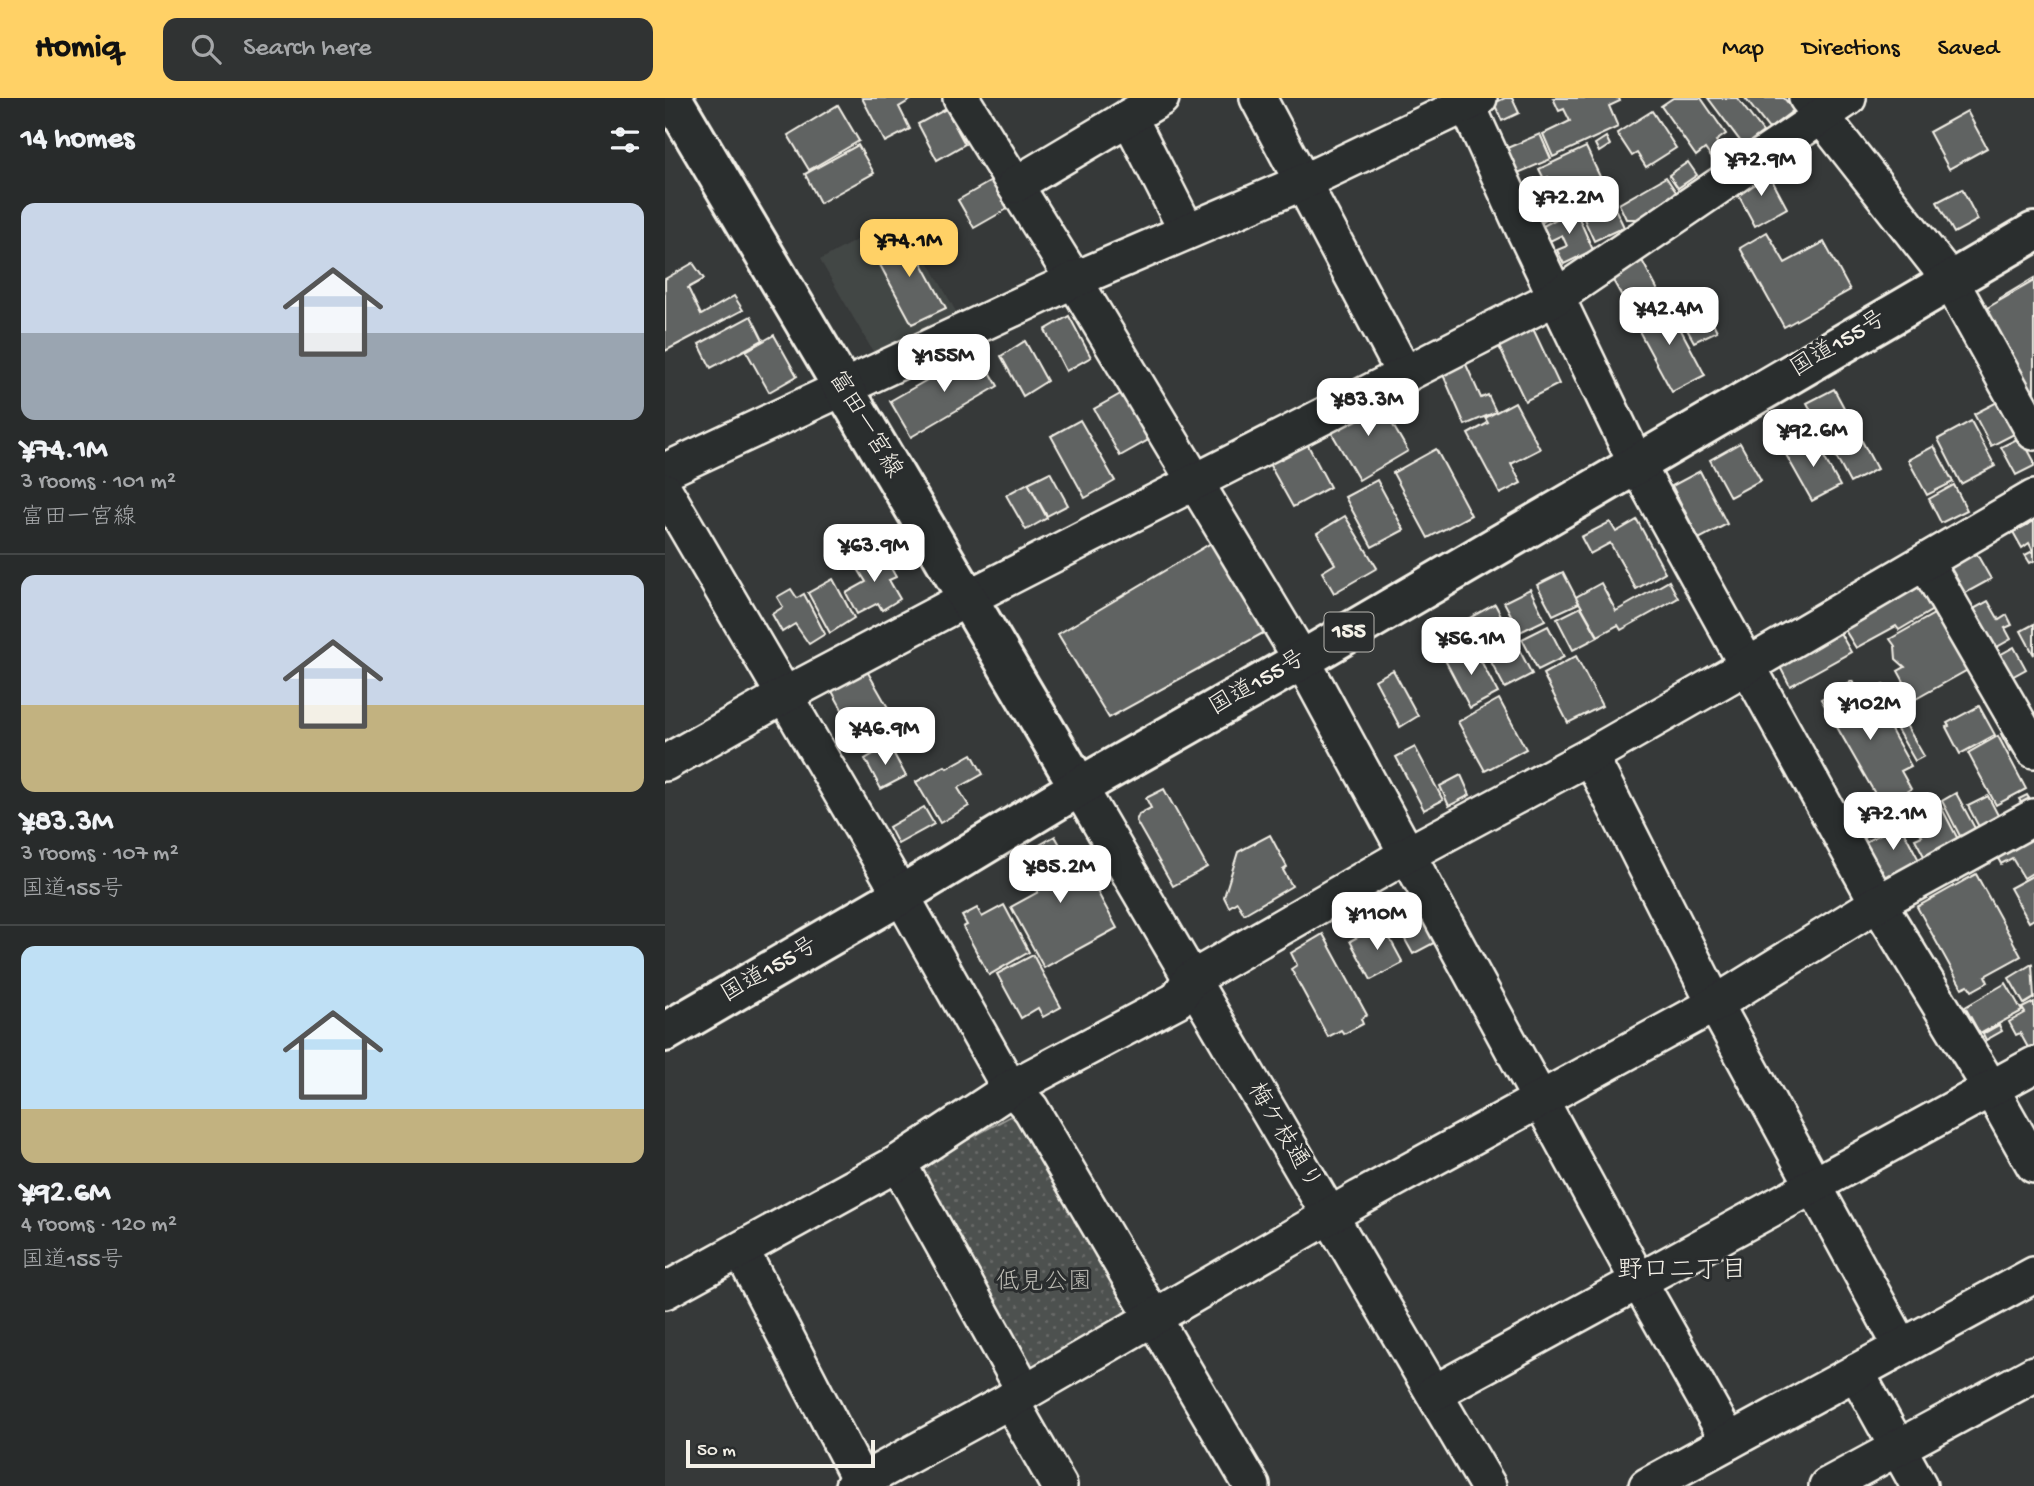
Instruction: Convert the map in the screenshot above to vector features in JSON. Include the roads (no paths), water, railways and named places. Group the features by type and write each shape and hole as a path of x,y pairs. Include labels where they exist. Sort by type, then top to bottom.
{"main road":[{"name":"富田一宮線","path":"680,106 843,389 1079,788"},
{"name":"国道155号","path":"665,1032 2034,232"}],"street":[{"path":"961,98 1074,280 1302,660 1638,1280 1729,1441"},
{"path":"1015,185 1161,98"},
{"path":"1258,98 1405,375"},
{"path":"665,471 1074,280 1303,182 1470,100 1556,297 1637,465 1878,903 2034,1165"},
{"path":"665,763 785,695 968,598 1556,297 1825,104 1950,280 2034,432"},
{"path":"1129,117 1187,231"},
{"path":"665,491 901,895 1004,1078 1031,1109 1252,1486"},
{"path":"665,1291 898,1163 1013,1087 1177,1000 1190,980 1406,855 1590,756 1748,666 2034,498"},
{"path":"1926,563 2034,750"},
{"path":"1590,756 1715,1004 1901,1346"},
{"name":"梅ケ枝通り","path":"1079,788 1488,1486"},
{"path":"741,1250 857,1484 1018,1396 1330,1216 1715,1004 1878,903 2034,817"},
{"path":"1434,1393 2034,1065"},
{"path":"898,1163 1018,1396 1059,1486"},
{"path":"1647,1486 2034,1275"},
{"path":"1856,1373 1919,1486"},
{"path":"1827,1486 2034,1374"}],"district":[{"name":"野口二丁目","path":"1682,1272"}],"park label":[{"name":"低見公園","path":"1044,1283"}]}
